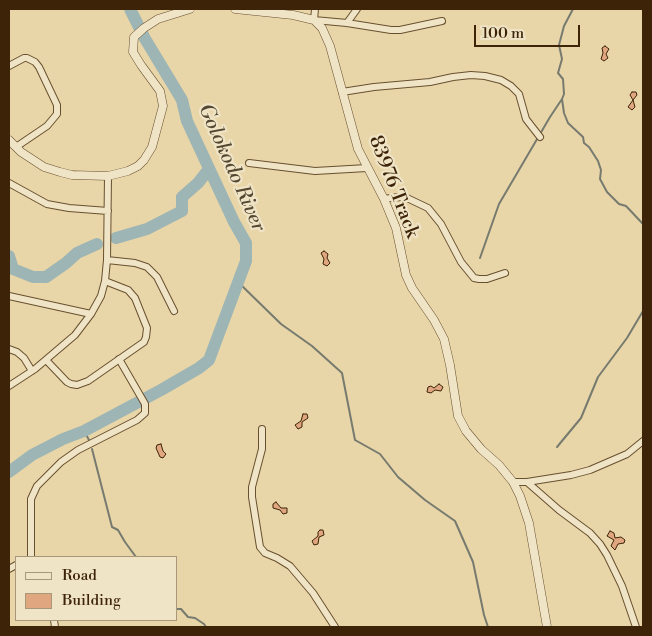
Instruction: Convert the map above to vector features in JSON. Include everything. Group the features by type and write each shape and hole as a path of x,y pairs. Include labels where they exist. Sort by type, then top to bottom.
{"street":[{"path":"9,140 44,167 60,172 108,176 128,171 138,166 152,147 163,106 160,90 141,65 134,52 134,37 158,19 175,12 190,9"},
{"path":"235,9 292,15 314,20 390,30 400,30 442,21"},
{"path":"314,20 315,9"},
{"path":"347,23 357,9"},
{"name":"83976 Track","path":"314,20 322,28 330,46 356,135 358,149 384,199 399,238 406,275 444,339 449,357 458,416 466,431 481,450 499,465 513,482 529,523 547,627"},
{"path":"9,66 24,58 35,62 57,105 56,114 47,126 16,147"},
{"path":"342,92 430,82 453,77 485,76 501,80 519,94 526,119 540,137"},
{"path":"249,163 315,171 367,168"},
{"path":"9,386 32,371 75,335 91,314 101,296 106,281 108,260 108,176"},
{"path":"9,183 47,204 108,211"},
{"path":"384,199 407,198 428,208 441,224 461,262 474,278 479,280 487,279 504,273"},
{"path":"108,260 135,263 147,267 157,277 174,311"},
{"path":"46,360 67,382 77,385 88,381 144,342 147,328 132,294 122,286 106,281"},
{"path":"9,296 91,314"},
{"path":"9,349 17,352 24,358 32,371"},
{"path":"31,556 30,509 31,500 37,486 61,462 78,450 141,417 145,413 145,404 119,359"},
{"path":"262,429 262,449 252,487 260,547 264,553 290,566 313,593 335,627"},
{"path":"513,482 527,482 590,470 627,454 643,441"},
{"path":"527,482 559,510 590,533 600,544 622,586 636,627"}],"building":[{"path":"605,46 609,49 606,54 608,58 604,61 601,59 602,48"},
{"path":"632,92 636,92 637,95 633,100 630,95"},
{"path":"633,100 635,107 632,110 628,107"},
{"path":"324,251 328,254 327,258 330,263 327,266 323,264 324,259 321,253"},
{"path":"439,384 443,387 441,391 427,392 428,387 434,388"},
{"path":"303,414 307,414 308,418 302,422 302,427 298,429 295,425 301,421"},
{"path":"161,444 166,454 163,458 160,457 156,448 157,445"},
{"path":"276,502 281,508 287,508 287,513 283,514 280,510 273,508 273,504"},
{"path":"320,530 323,530 324,535 319,537 318,544 314,545 312,541 318,536"},
{"path":"610,531 614,533 615,538 621,537 625,540 624,543 618,544 615,550 611,546 614,540 607,536"}],"waterway":[{"name":"Golokodo River","path":"9,472 32,455 63,439 84,431 161,390 209,360 246,261 246,243 234,222 187,121 182,100 144,37 130,9"},
{"path":"573,9 564,26 559,45 562,59 558,73 563,79 564,94 562,99 564,113 568,123 583,137 584,143 598,161 601,170 600,179 607,192 619,204 626,206 643,224"},
{"path":"480,258 499,204 562,99"},
{"path":"116,238 147,229 182,211 182,197 198,183 209,169"},
{"path":"9,256 13,269 33,277 46,277 77,253 97,244"},
{"path":"238,282 281,324 312,346 342,373 355,440 380,454 398,477 425,500 455,521 473,562 488,627"},
{"path":"557,447 581,418 598,377 627,338 643,311"},
{"path":"84,431 89,440"},
{"path":"92,449 112,527 118,530 135,556"},
{"path":"178,609 181,609 188,617 195,618 206,627"}]}
